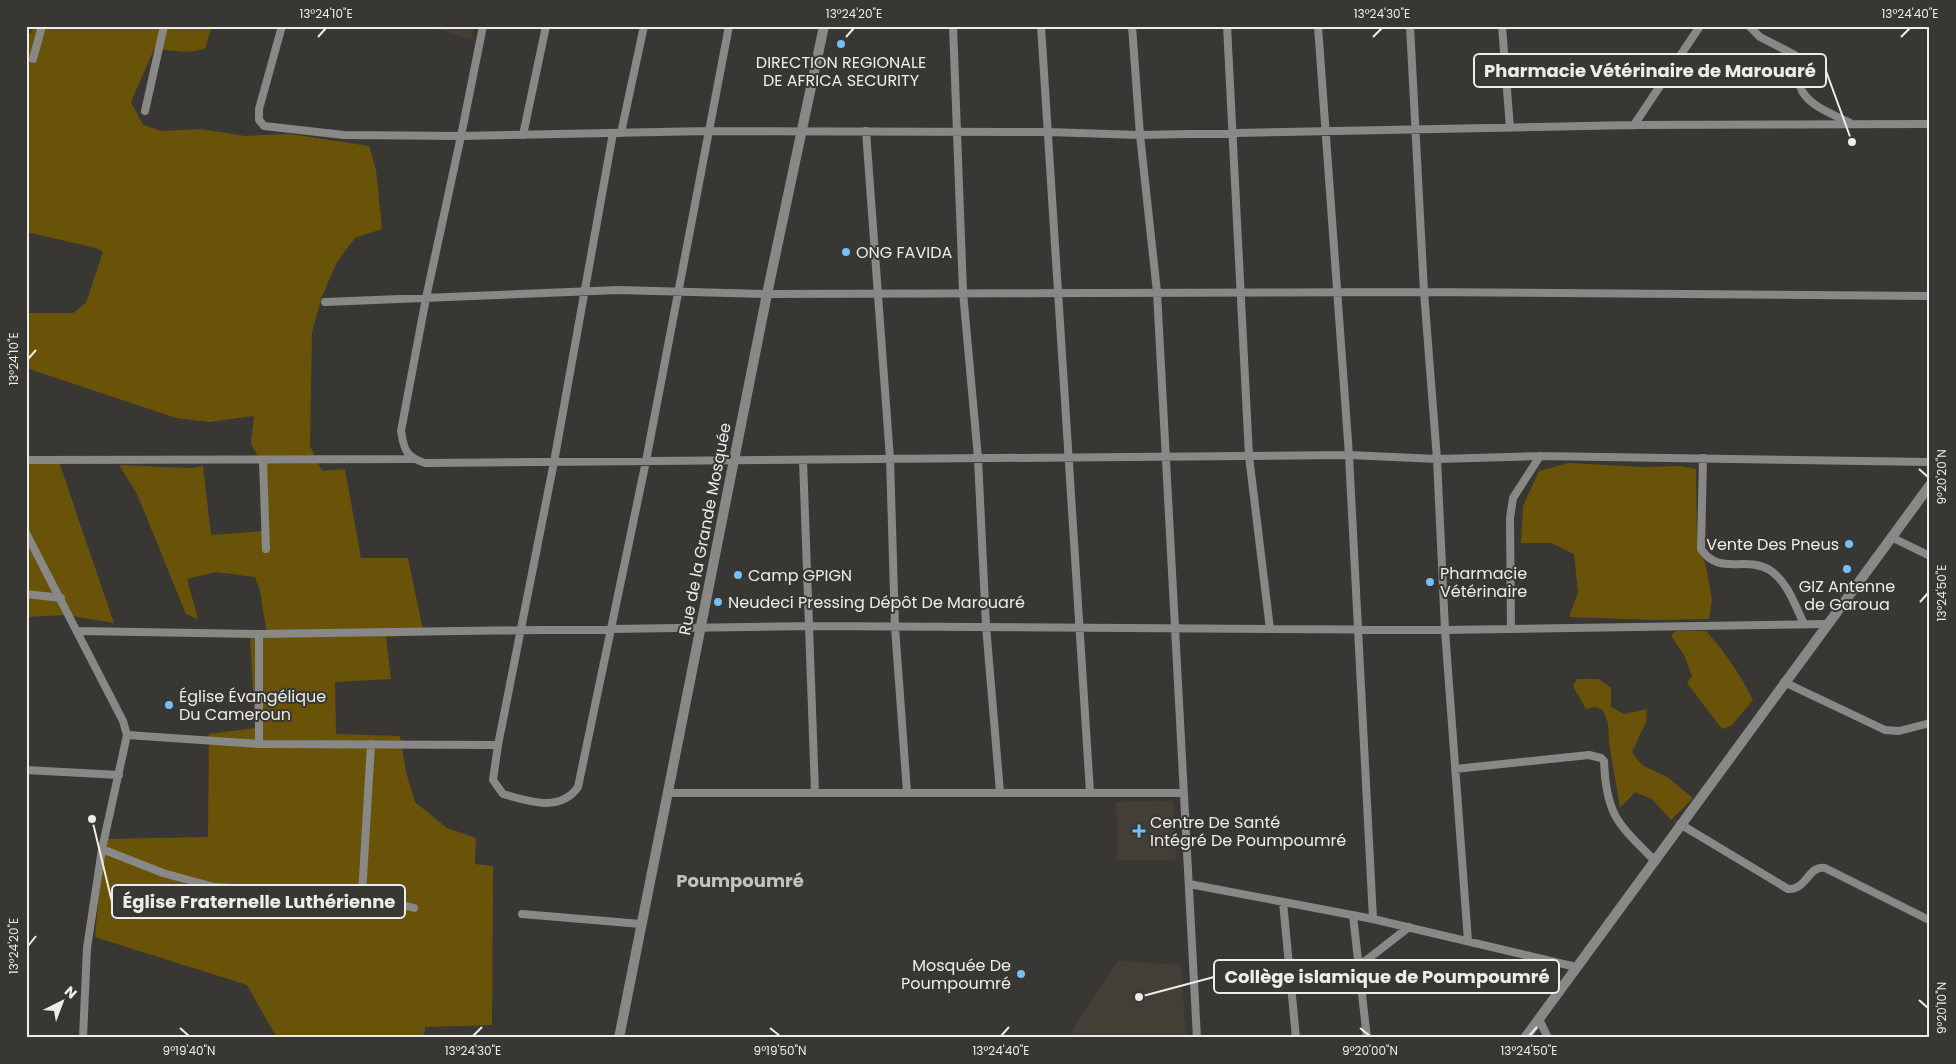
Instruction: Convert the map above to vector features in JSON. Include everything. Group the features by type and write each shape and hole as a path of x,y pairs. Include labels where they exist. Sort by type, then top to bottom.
{"street":[{"path":"33,59 42,26"},
{"path":"145,111 164,26"},
{"path":"282,26 259,109 260,120 264,126 344,135 461,136 708,131 1048,132 1140,135 1634,125 1930,124"},
{"path":"413,459 404,448 401,431 426,298 483,26"},
{"path":"523,135 546,26"},
{"path":"644,26 617,133 522,630 498,745 493,780 503,794 531,802 556,802 570,798 578,787 609,629 646,461 729,26"},
{"name":"Rue de la Grande Mosquée","path":"619,1038 800,131 824,26"},
{"path":"953,26 963,292 978,458 986,626 1000,792"},
{"path":"1041,26 1090,792"},
{"path":"1132,26 1140,135 1156,292 1197,1038"},
{"path":"1227,26 1249,456 1270,629"},
{"path":"1318,26 1349,455 1372,919"},
{"path":"1410,26 1417,130 1424,292 1437,458 1445,630 1468,942"},
{"path":"1502,26 1510,128"},
{"path":"1634,125 1700,26"},
{"path":"1749,26 1760,37 1795,55 1798,62 1800,85 1811,101 1852,124"},
{"path":"866,131 890,459 895,628 907,792"},
{"path":"325,302 586,292 678,291 767,294 1424,292 1930,296"},
{"path":"26,460 263,461 413,459 425,463 1349,455 1437,458 1540,456 1930,462"},
{"path":"1511,629 1510,518 1513,498 1540,456"},
{"path":"1703,458 1702,548 1707,557 1718,564 1752,565 1768,570 1791,594 1804,624"},
{"path":"803,460 811,626 815,792"},
{"path":"263,461 266,549"},
{"path":"1525,1038 1930,485"},
{"path":"26,533 123,720 127,735 102,849 86,948 83,1038"},
{"path":"1891,537 1930,556"},
{"path":"26,594 61,598"},
{"path":"78,631 259,634 811,626 895,628 1079,626 1445,630 1827,624"},
{"path":"259,634 259,744"},
{"path":"1784,682 1885,730 1899,731 1930,723"},
{"path":"127,735 259,744 498,745"},
{"path":"362,894 371,744"},
{"path":"1455,769 1589,755 1601,758 1604,761 1608,800 1620,825 1654,860"},
{"path":"26,770 119,775"},
{"path":"667,793 1184,793"},
{"path":"1680,824 1788,889 1795,889 1801,885 1814,869 1819,867 1826,868 1927,919"},
{"path":"102,849 163,873 214,887 362,894 414,908"},
{"path":"1189,884 1372,919 1576,967"},
{"path":"1282,902 1296,1038"},
{"path":"522,914 641,924"},
{"path":"1353,916 1367,1038"},
{"path":"1359,966 1409,927"},
{"path":"1539,1019 1548,1038"}],"shaded area":[{"path":"34,26 212,26 205,49 187,52 154,49 131,102 143,125 162,131 200,129 245,136 290,134 369,146 376,170 382,229 355,238 337,262 322,296 312,332 310,446 322,471 345,469 361,558 408,558 424,635 386,637 391,679 335,682 336,734 400,736 406,772 415,802 447,828 476,838 475,864 493,866 492,1025 425,1027 424,1038 277,1038 247,985 95,937 104,839 208,837 209,734 255,728 250,637 267,635 260,590 255,577 216,572 187,579 198,619 186,614 137,494 119,465 191,468 203,466 211,535 266,531 258,457 251,443 254,416 209,422 176,418 26,368 29,313 73,313 86,303 103,252 96,248 26,232 26,33 31,33"},
{"path":"427,26 474,26 471,39"},
{"path":"26,461 59,462 114,623 66,615 26,617"},
{"path":"1569,463 1642,467 1681,466 1696,469 1697,542 1706,566 1712,601 1709,619 1656,620 1569,617 1578,592 1574,554 1551,543 1521,543 1523,506 1539,471"},
{"path":"1676,631 1706,631 1726,655 1743,681 1753,700 1731,726 1722,729 1687,683 1692,676 1685,657 1671,635"},
{"path":"1577,679 1599,679 1611,688 1611,707 1624,714 1647,709 1646,722 1632,752 1642,765 1667,777 1693,798 1671,820 1652,799 1635,792 1620,808 1609,742 1608,723 1603,710 1596,707 1586,709 1573,686"},
{"path":"1173,801 1176,860 1118,860 1116,802"},
{"path":"1118,961 1181,965 1186,1038 1072,1038 1073,1029"}],"place":[{"name":"DIRECTION REGIONALE DE AFRICA SECURITY","path":"841,44"},
{"name":"Pharmacie Vétérinaire de Marouaré","path":"1852,142"},
{"name":"ONG FAVIDA","path":"846,252"},
{"name":"Vente Des Pneus","path":"1849,544"},
{"name":"GIZ Antenne de Garoua","path":"1847,569"},
{"name":"Camp GPIGN","path":"738,575"},
{"name":"Pharmacie Vétérinaire","path":"1430,582"},
{"name":"Neudeci Pressing Dépôt De Marouaré","path":"718,602"},
{"name":"Église Évangélique Du Cameroun","path":"169,705"},
{"name":"Église Fraternelle Luthérienne","path":"92,819"},
{"name":"Centre De Santé Intégré De Poumpoumré","path":"1139,831"},
{"name":"Mosquée De Poumpoumré","path":"1021,974"},
{"name":"Collège islamique de Poumpoumré","path":"1139,997"}],"district":[{"name":"Poumpoumré","path":"740,880"}]}
